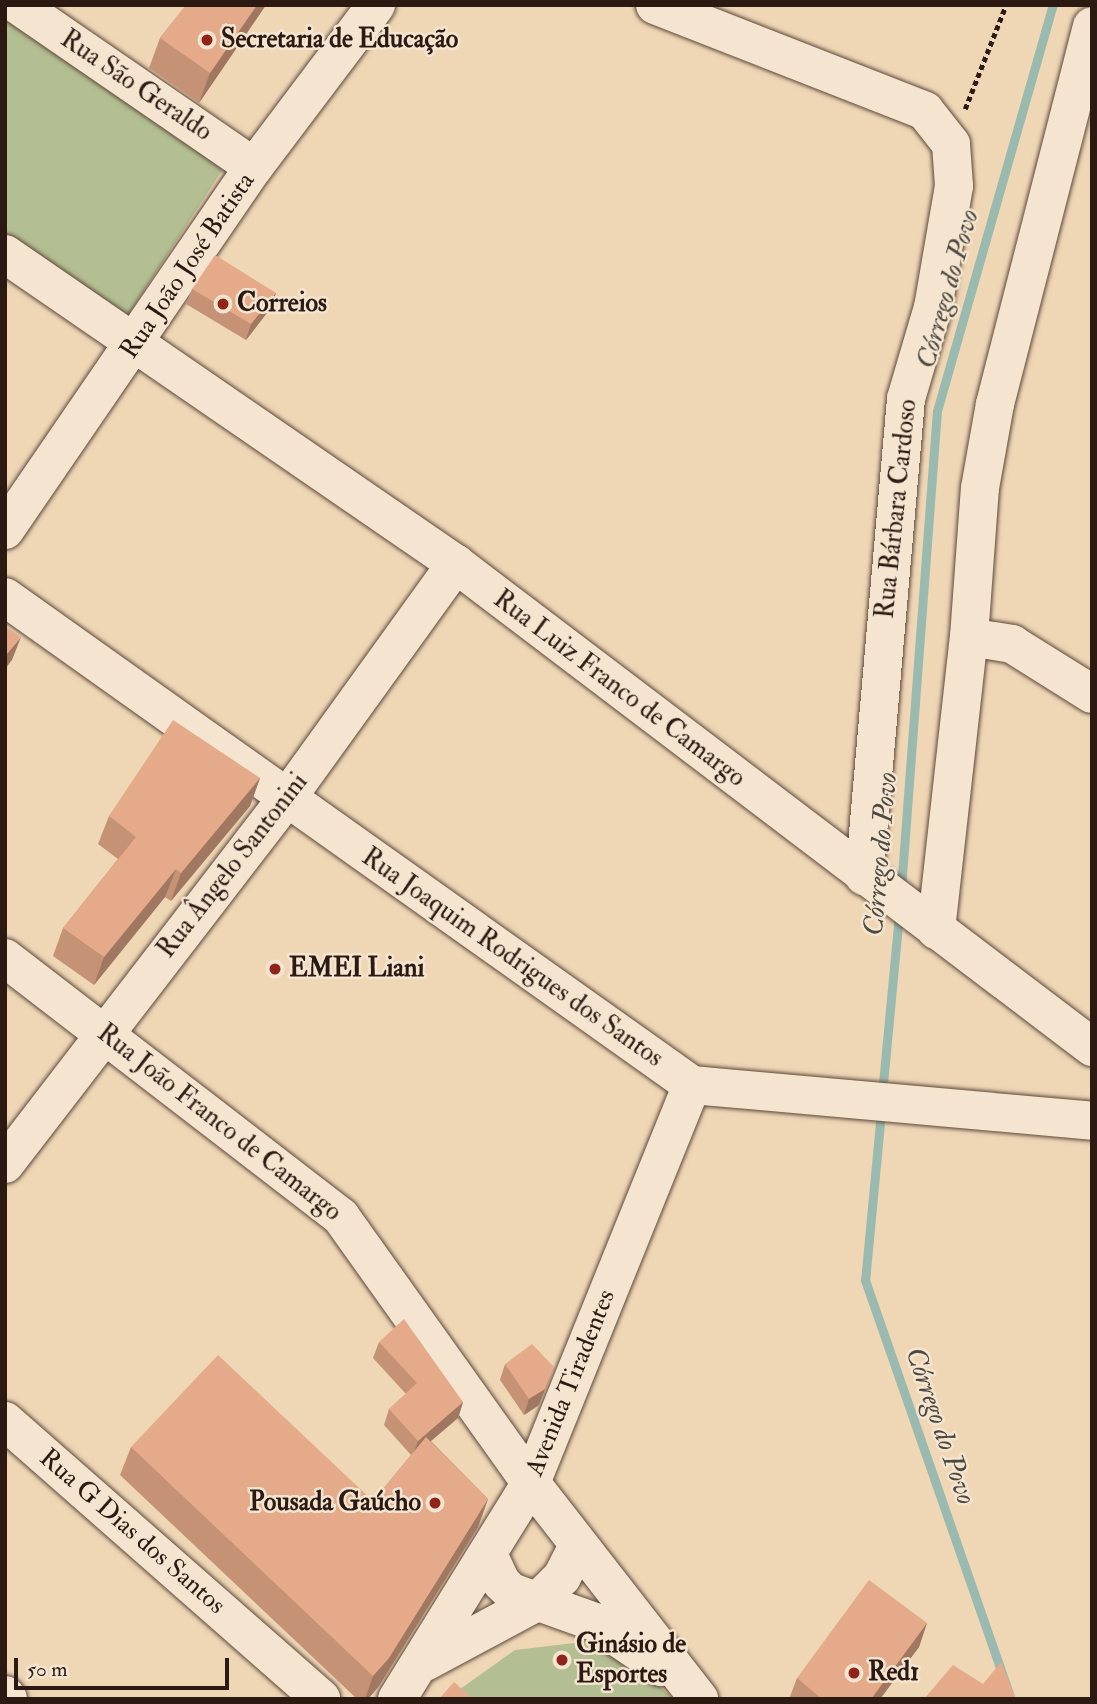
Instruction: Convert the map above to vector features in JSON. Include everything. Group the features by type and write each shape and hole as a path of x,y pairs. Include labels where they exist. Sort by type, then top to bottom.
{"street":[{"name":"Rua São Geraldo","path":"18,5 254,167"},
{"name":"Rua João José Batista","path":"5,530 137,343 254,167 376,5"},
{"path":"655,5 703,14 925,111 951,144"},
{"path":"936,930 969,637 980,488 995,404 1092,26"},
{"name":"Rua Bárbara Cardoso","path":"864,876 906,399 936,293 954,186 951,144"},
{"name":"Rua Luiz Franco de Camargo","path":"5,254 456,564 1092,1047"},
{"name":"Rua Ângelo Santonini","path":"5,1164 104,1031 287,798 456,564"},
{"name":"Rua Joaquim Rodrigues dos Santos","path":"5,597 692,1086"},
{"path":"969,637 1012,644 1092,694"},
{"name":"Rua João Franco de Camargo","path":"5,958 104,1031 341,1217 531,1483 695,1694"},
{"path":"692,1086 1092,1121"},
{"name":"Avenida Tiradentes","path":"397,1699 489,1556 531,1483 692,1086"},
{"name":"Rua G Dias dos Santos","path":"5,1421 321,1699"},
{"name":"Avenida Tiradentes","path":"421,1665 537,1602 562,1577 578,1546"},
{"path":"489,1556 506,1587 537,1602 595,1622 695,1694"}],"path":[{"path":"951,144 1006,5"}],"green space":[{"path":"5,19 225,166 117,332 5,251"},
{"name":"Ginásio de Esportes","path":"591,1641 643,1671 673,1699 446,1699 515,1650"}],"building":[{"path":"186,5 257,5 210,73 160,38"},
{"path":"215,255 276,293 251,324 192,289"},
{"path":"5,626 21,637 5,656"},
{"path":"173,720 260,778 181,873 176,869 104,957 63,928 136,837 109,816"},
{"path":"404,1319 463,1402 418,1441 389,1409 417,1383 379,1342"},
{"path":"532,1344 554,1367 545,1389 529,1399 505,1364"},
{"path":"218,1355 373,1501 426,1437 488,1499 389,1658 373,1676 131,1447"},
{"name":"Red1","path":"869,1580 927,1623 871,1699 822,1699 797,1678"},
{"path":"1001,1662 1016,1699 924,1699 953,1665 983,1684"},
{"path":"454,1682 473,1699 439,1699"}],"waterway":[{"name":"Córrego do Povo","path":"901,889 937,411 1053,5"},
{"name":"Córrego do Povo","path":"882,1094 899,913"},
{"name":"Córrego do Povo","path":"881,1112 865,1280 1011,1699"}],"place":[{"name":"Secretaria de Educação","path":"207,40"},
{"name":"Correios","path":"223,304"},
{"name":"EMEI Liani","path":"275,969"},
{"name":"Pousada Gaúcho","path":"435,1503"},
{"name":"Ginásio de Esportes","path":"562,1660"},
{"name":"Red1","path":"854,1673"}]}
